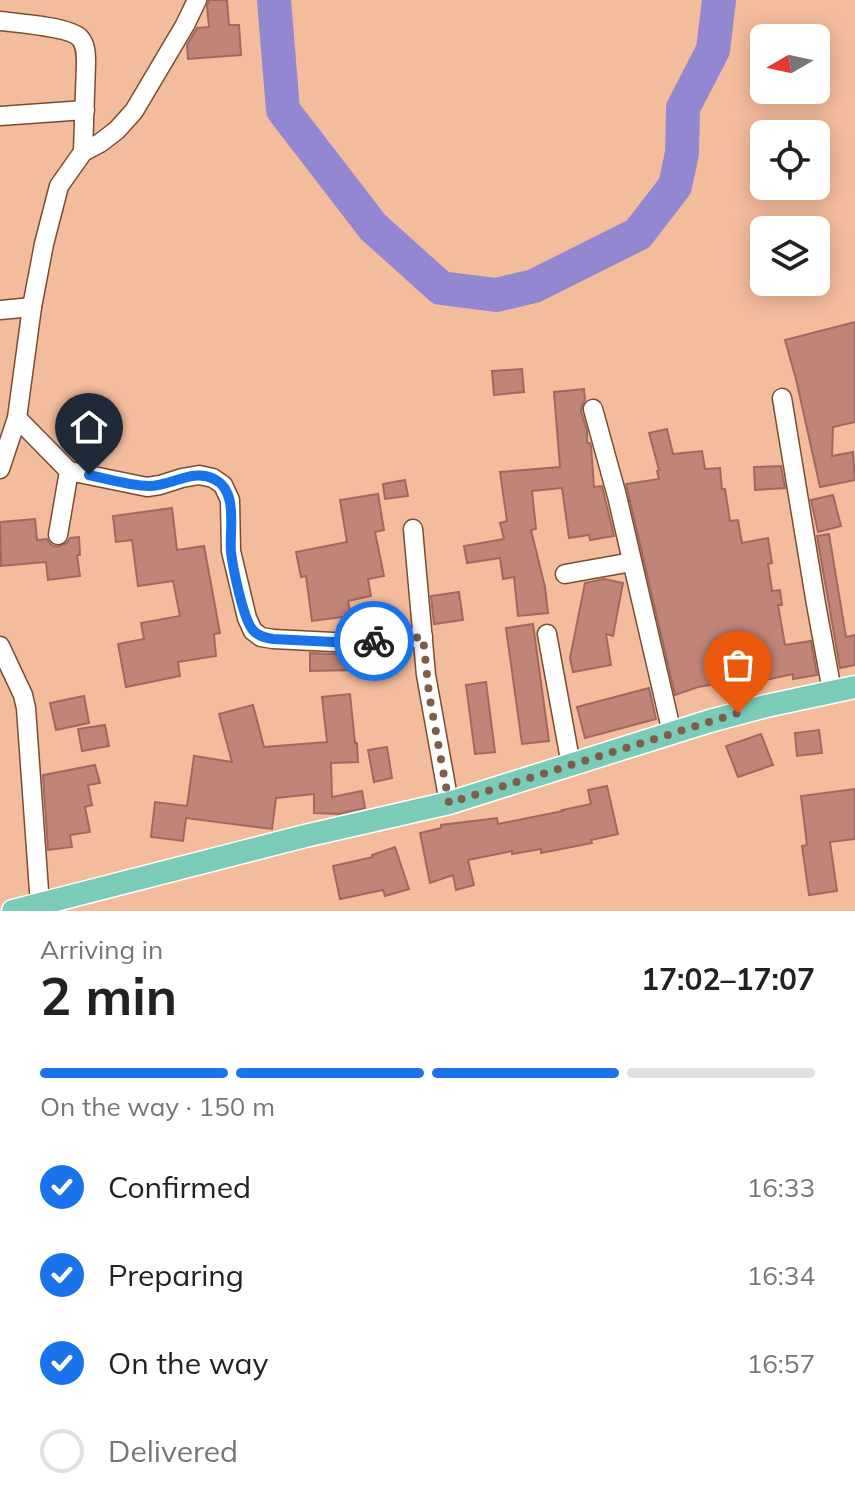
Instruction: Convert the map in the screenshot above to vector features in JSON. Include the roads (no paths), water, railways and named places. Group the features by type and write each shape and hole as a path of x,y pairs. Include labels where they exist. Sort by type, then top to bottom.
{"main road":[{"path":"13,911 449,803 766,706 855,687"}],"street":[{"path":"0,469 17,418 32,307 59,186 83,152 117,130 134,111 197,0"},
{"path":"0,21 68,31 80,38 86,49 83,152"},
{"path":"0,116 85,110"},
{"path":"0,310 32,307"},
{"path":"782,398 832,691"},
{"path":"593,409 617,496 672,733"},
{"path":"17,418 69,471 147,487 199,475 213,478 223,485 230,500 231,551 247,618 253,631 261,637 353,643 423,637"},
{"path":"58,535 69,471"},
{"path":"413,529 429,694 449,803"},
{"path":"565,574 632,562"},
{"path":"547,634 571,765"},
{"path":"0,646 26,708 40,905"}],"waterway":[{"path":"274,0 283,110 373,227 441,288 496,295 534,286 638,234 675,186 682,153 683,108 713,50 719,0"}]}
